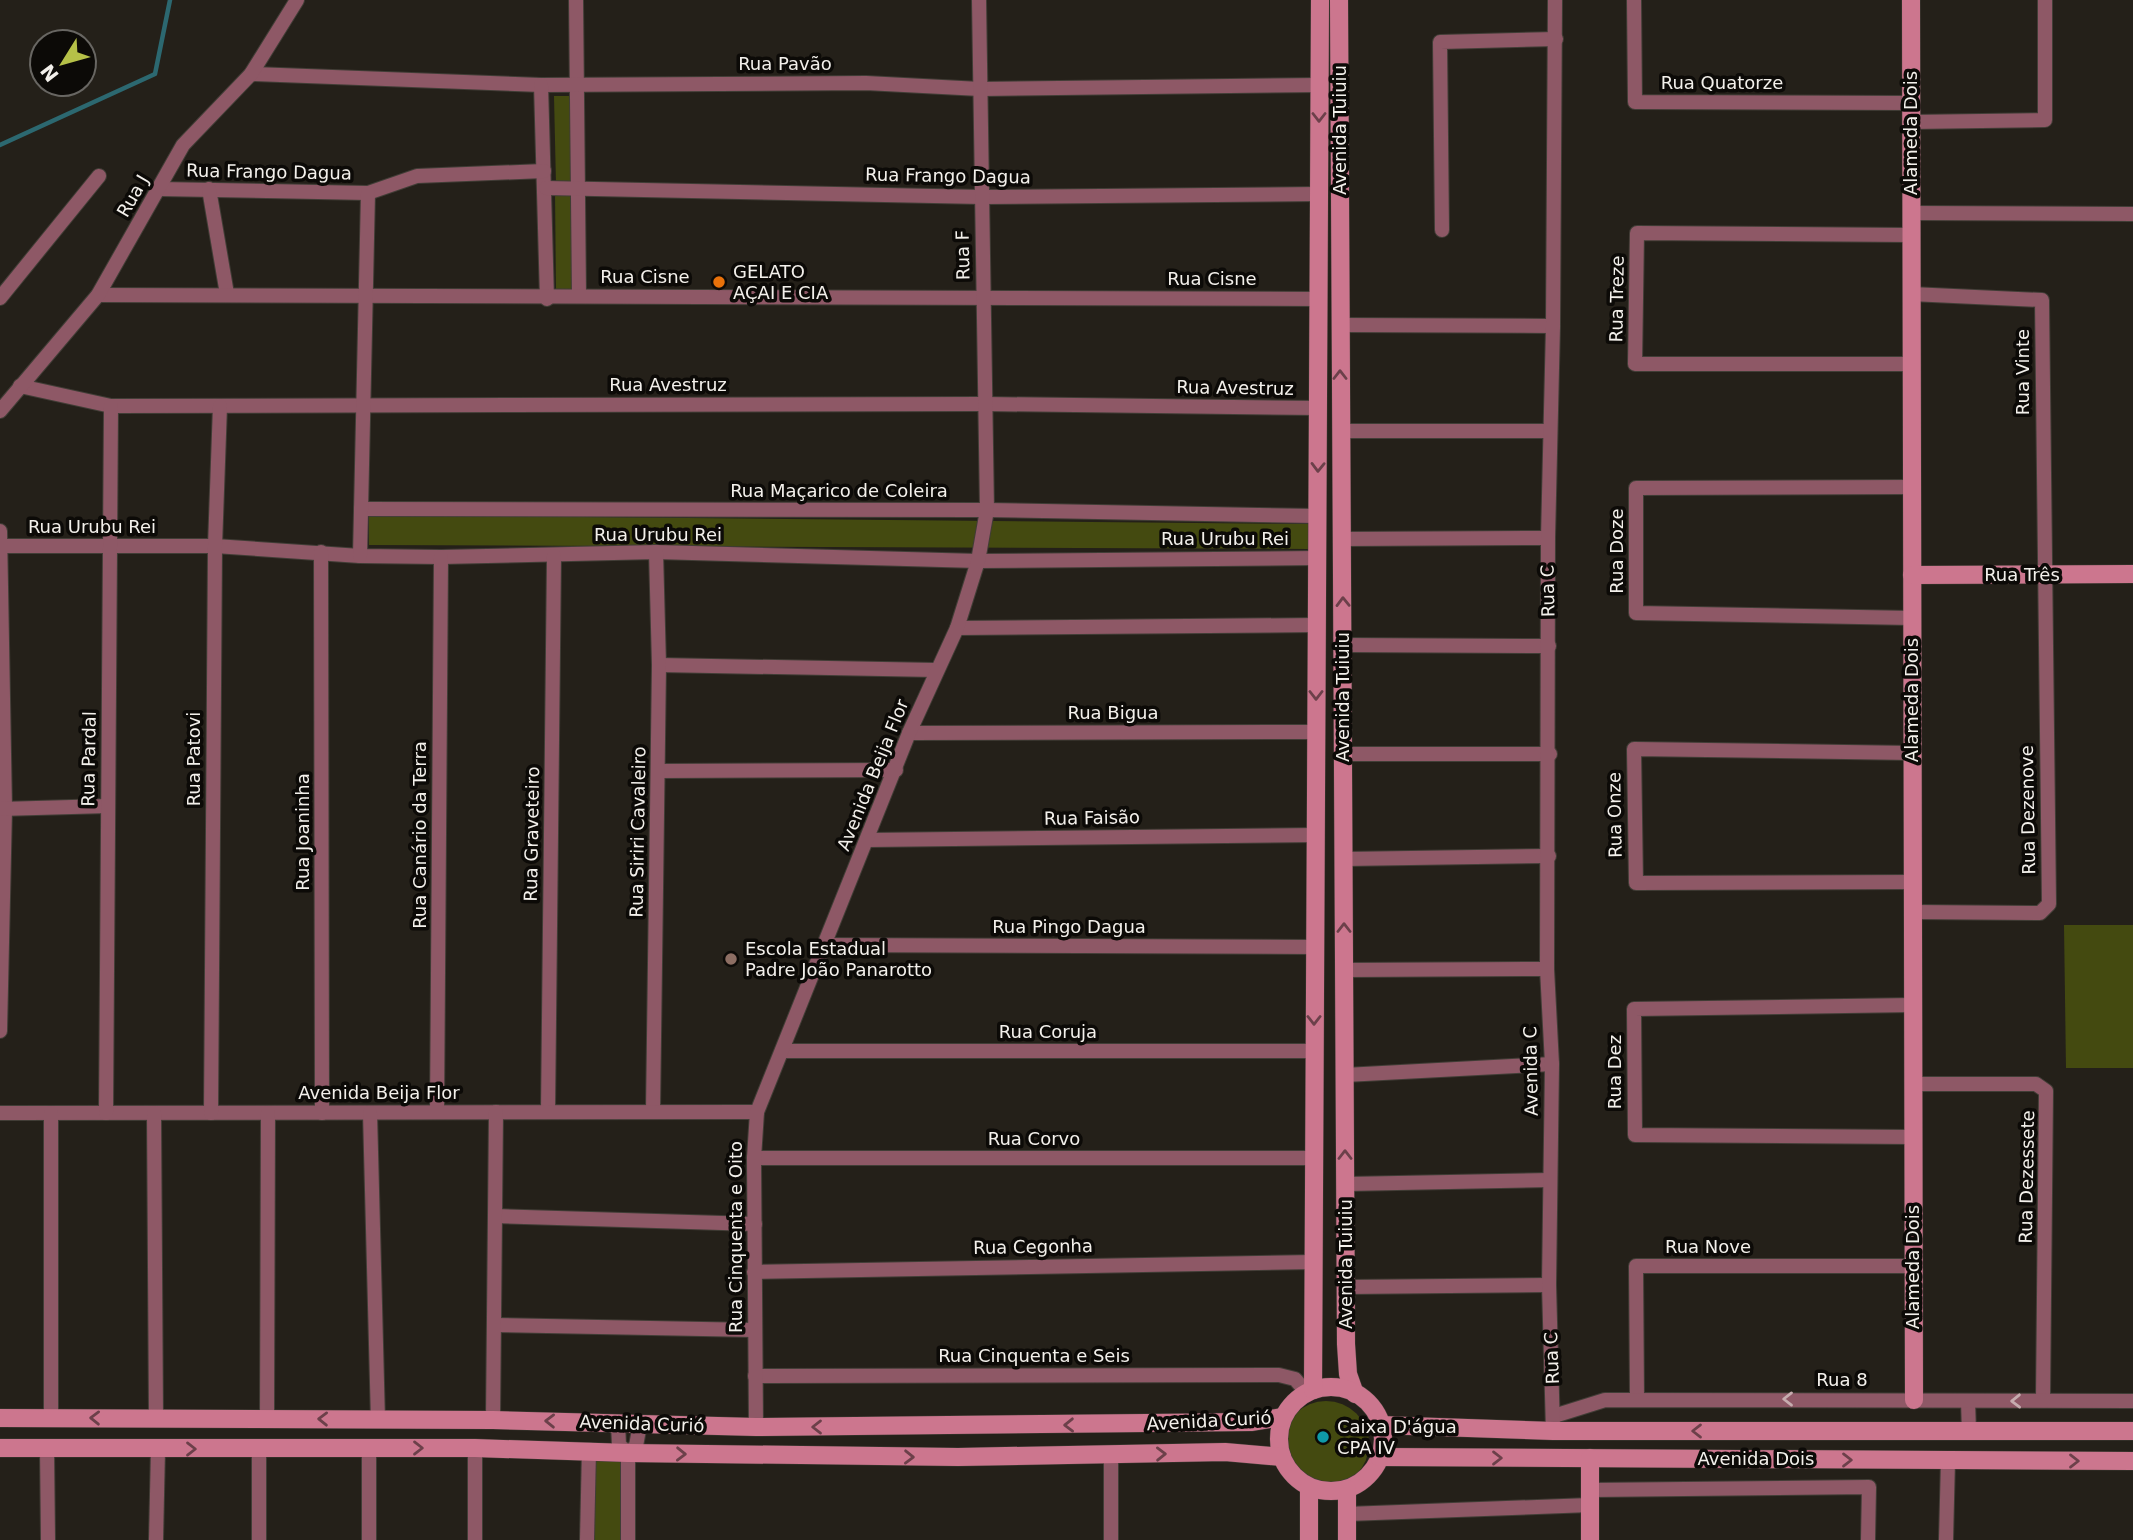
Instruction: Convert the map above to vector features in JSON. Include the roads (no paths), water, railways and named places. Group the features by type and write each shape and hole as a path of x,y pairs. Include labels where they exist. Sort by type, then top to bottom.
{"main road":[{"name":"Avenida Tuiuiu","path":"1310,1392 1314,1158 1320,0"},
{"name":"Avenida Tuiuiu","path":"1339,0 1346,1287 1348,1374 1355,1394"},
{"name":"Alameda Dois","path":"1911,0 1914,1399"},
{"path":"1319,269 1341,270"},
{"name":"Rua Três","path":"1912,575 2133,574"},
{"path":"1316,803 1343,804"},
{"path":"1327,1387 1355,1394 1366,1402 1380,1425 1382,1441 1379,1458 1361,1482 1348,1489 1335,1491 1309,1487 1297,1479 1282,1457 1279,1430 1283,1417 1293,1403 1310,1392 1327,1387"},
{"name":"Avenida Curió","path":"0,1418 493,1420 756,1427 1251,1422 1283,1417"},
{"name":"Avenida Dois","path":"1380,1425 1554,1423 1969,1432 2133,1431"},
{"name":"Avenida Curió","path":"0,1448 475,1448 589,1450 628,1454 945,1457 1225,1452 1282,1457"},
{"name":"Avenida Dois","path":"1379,1458 2133,1461"},
{"path":"1590,1458 1590,1540"},
{"path":"1309,1487 1309,1540"},
{"path":"1347,1540 1348,1489"}],"street":[{"name":"Rua J","path":"0,411 98,295 184,145 251,74 297,0"},
{"path":"576,0 579,296"},
{"name":"Rua F","path":"979,0 987,510"},
{"name":"Rua C","path":"1549,856 1548,538 1553,326 1555,0"},
{"name":"Rua Quatorze","path":"1634,0 1635,102 1911,103"},
{"path":"1911,122 2045,120 2045,0"},
{"path":"1442,230 1440,42 1556,39"},
{"name":"Rua Pavão","path":"251,74 541,85 866,83 980,89 1320,85"},
{"path":"541,85 546,188 547,299"},
{"name":"Rua Frango Dagua","path":"159,189 368,193 417,176 544,171"},
{"path":"0,298 99,176"},
{"name":"Rua Frango Dagua","path":"546,188 982,197 1319,194"},
{"path":"209,189 226,294"},
{"path":"360,556 368,193"},
{"path":"1911,214 2133,214"},
{"name":"Rua Treze","path":"1911,235 1637,233 1635,364 1912,364"},
{"name":"Rua Cisne","path":"98,295 226,294 547,299 579,296 1318,299"},
{"name":"Rua Vinte","path":"1911,294 2042,300 2044,575"},
{"path":"1340,325 1553,326"},
{"name":"Rua Avestruz","path":"20,386 111,406 985,404 1319,408"},
{"name":"Rua Pardal","path":"106,1113 111,406"},
{"name":"Rua Patovi","path":"211,1113 215,546 220,406"},
{"path":"1340,431 1550,431"},
{"name":"Rua Doze","path":"1912,487 1636,488 1636,613 1912,618"},
{"name":"Rua Maçarico de Coleira","path":"361,509 987,510 1317,516"},
{"name":"Avenida Beija Flor","path":"782,1051 909,733 957,628 978,561 987,510"},
{"path":"0,531 0,1031"},
{"path":"1342,539 1548,538"},
{"name":"Rua Urubu Rei","path":"0,546 215,546 360,556 441,557 656,552 978,561 1317,558"},
{"name":"Rua Joaninha","path":"321,552 322,1112"},
{"name":"Rua Siriri Cavaleiro","path":"653,1112 659,665 656,552"},
{"name":"Rua Graveteiro","path":"548,1112 554,556"},
{"name":"Rua Canário da Terra","path":"437,1112 441,557"},
{"name":"Rua Dezenove","path":"1913,912 2040,913 2048,907 2044,575"},
{"path":"957,628 1317,625"},
{"path":"1343,645 1549,646"},
{"path":"659,665 936,670"},
{"name":"Rua Bigua","path":"909,733 1316,732"},
{"name":"Rua Onze","path":"1912,753 1634,749 1636,883 1913,882"},
{"path":"1343,754 1550,754"},
{"path":"658,771 896,770"},
{"path":"2,809 108,806"},
{"name":"Rua Faisão","path":"868,840 1316,835"},
{"path":"1344,859 1549,856"},
{"name":"Avenida C","path":"1549,856 1547,969 1552,1064 1549,1285"},
{"name":"Rua Pingo Dagua","path":"823,945 1315,947"},
{"path":"1344,970 1547,969"},
{"name":"Rua Dez","path":"1913,1005 1634,1009 1634,1110 1635,1135 1913,1138"},
{"name":"Rua Coruja","path":"782,1051 1314,1051"},
{"name":"Rua Cinquenta e Oito","path":"756,1427 754,1158 757,1112 782,1051"},
{"path":"1345,1075 1552,1064"},
{"name":"Rua Dezessete","path":"1913,1084 2036,1084 2046,1091 2043,1400"},
{"path":"370,1112 378,1421"},
{"path":"493,1420 496,1112"},
{"name":"Avenida Beija Flor","path":"0,1113 757,1112"},
{"path":"51,1113 51,1418"},
{"path":"154,1113 156,1419"},
{"path":"267,1418 268,1113"},
{"name":"Rua Corvo","path":"754,1158 1314,1158"},
{"path":"1346,1184 1550,1180"},
{"path":"495,1216 755,1224"},
{"name":"Rua Cegonha","path":"754,1272 1313,1262"},
{"name":"Rua Nove","path":"1637,1399 1636,1266 1913,1266"},
{"path":"1346,1287 1549,1285"},
{"name":"Rua C","path":"1549,1285 1554,1423"},
{"path":"494,1325 754,1330"},
{"name":"Rua Cinquenta e Seis","path":"755,1376 1279,1375 1294,1379 1310,1392"},
{"name":"Rua 8","path":"1554,1423 1605,1400 2133,1401"},
{"path":"1968,1401 1969,1432"},
{"path":"618,1423 619,1444 628,1454 628,1540"},
{"path":"628,1454 636,1446 640,1424"},
{"path":"259,1448 259,1540"},
{"path":"369,1448 369,1540"},
{"path":"475,1448 475,1540"},
{"path":"47,1449 48,1540"},
{"path":"156,1540 158,1449"},
{"path":"587,1540 589,1450"},
{"path":"1111,1455 1111,1540"},
{"path":"1946,1540 1948,1460"},
{"path":"1348,1514 1590,1497 1869,1488 1868,1540"}],"waterway":[{"path":"0,145 155,74 170,0"}],"place":[{"name":"GELATO AÇAI E CIA","path":"719,282"},
{"name":"Escola Estadual Padre João Panarotto","path":"731,959"},
{"name":"Caixa D'água CPA IV","path":"1323,1437"}]}
